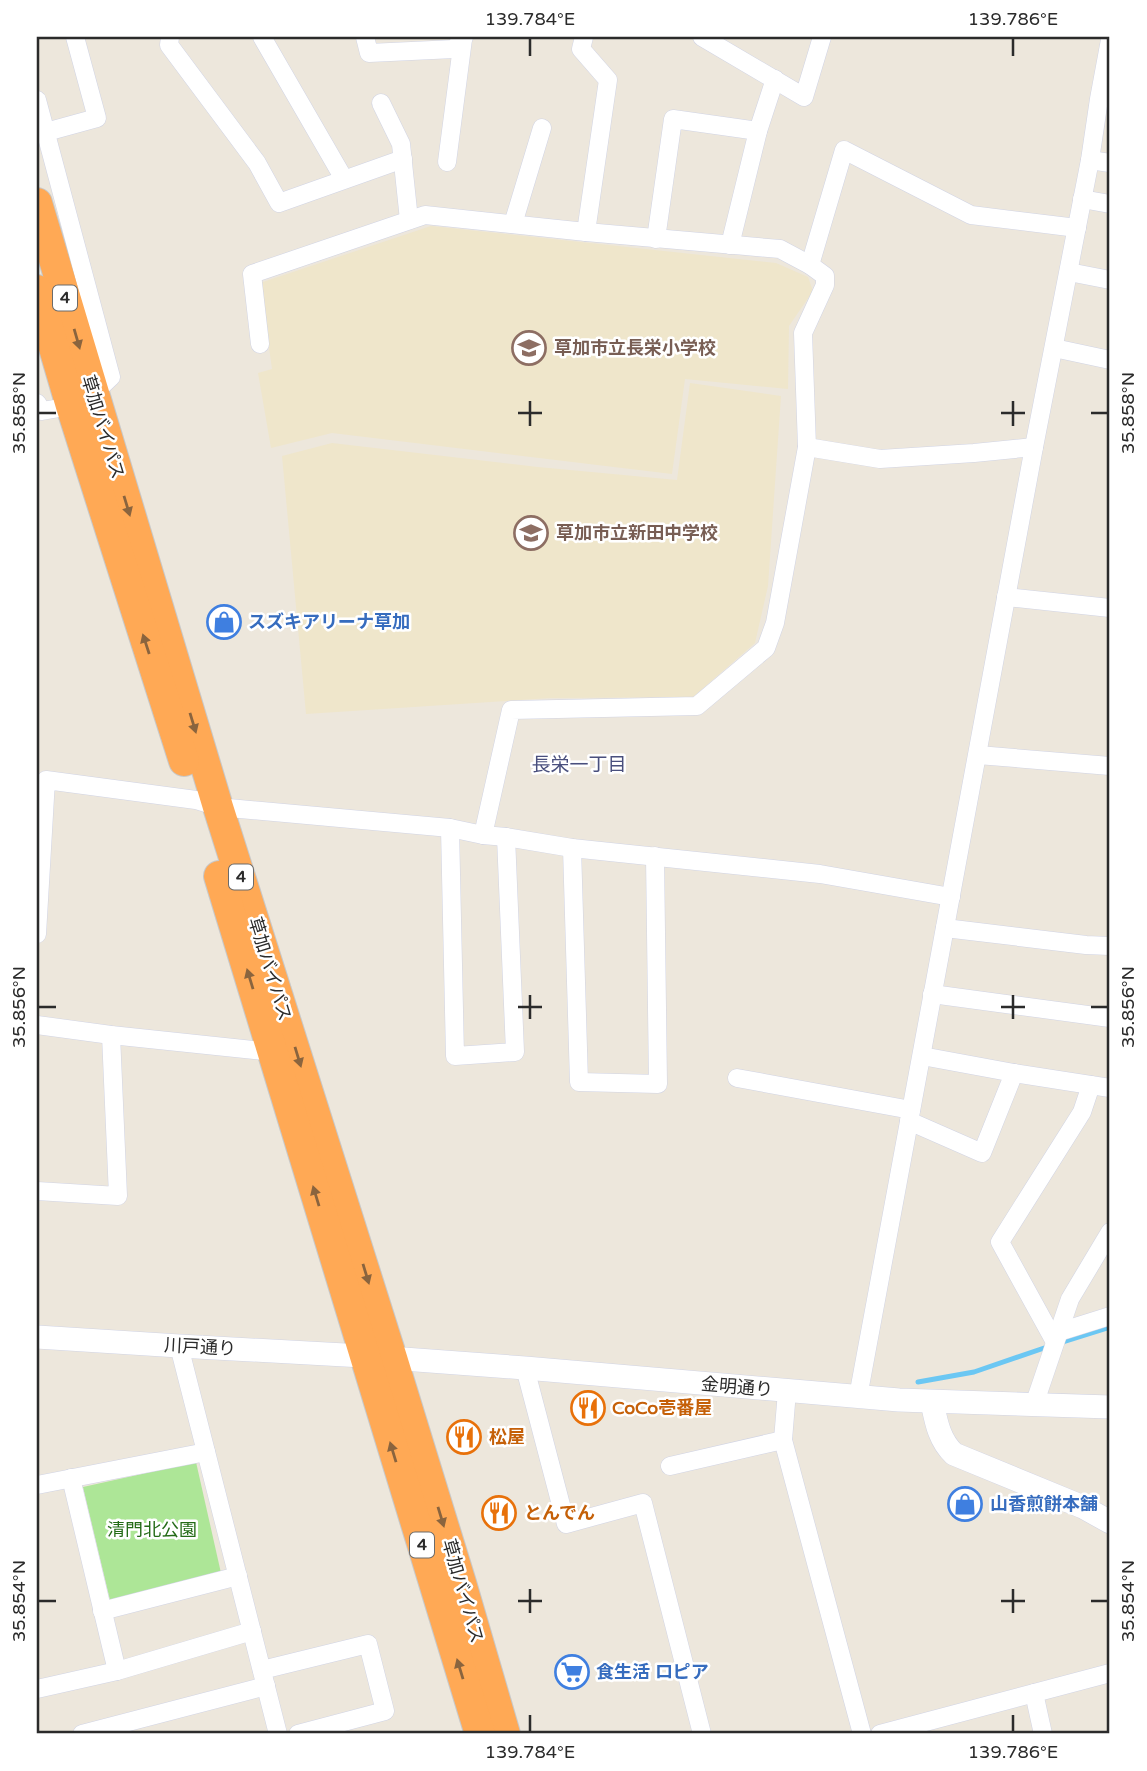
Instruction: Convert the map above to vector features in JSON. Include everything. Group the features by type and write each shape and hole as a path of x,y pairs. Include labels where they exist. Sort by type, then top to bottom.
{"highway":[{"name":"草加バイパス","path":"37,203 82,400 378,1357 480,1734"},
{"name":"草加バイパス","path":"37,290 82,400"},
{"name":"草加バイパス","path":"207,804 272,1052 378,1357 461,1583 505,1734"}],"street":[{"path":"46,132 97,118 75,37"},
{"path":"170,37 169,45 257,163 279,203 402,159"},
{"path":"262,37 344,179"},
{"path":"365,37 369,53 454,49 464,38"},
{"path":"584,37 581,49 608,80 586,232"},
{"path":"702,37 804,97 819,39"},
{"path":"447,162 464,38"},
{"path":"858,1397 1034,447 1082,199 1104,101 1110,40"},
{"path":"730,245 758,131 775,79"},
{"path":"37,100 111,377 82,400 38,408"},
{"path":"381,103 401,144 409,220"},
{"path":"656,239 673,119 758,131"},
{"path":"513,224 542,128"},
{"path":"810,265 844,150 971,215 1077,228"},
{"path":"1090,160 1110,163"},
{"path":"1082,199 1110,204"},
{"path":"260,344 252,274 425,215 780,249 825,276 825,285 803,333 807,447 775,623 766,648 697,706 511,710 483,835"},
{"path":"1069,272 1110,280"},
{"path":"1054,348 1110,360"},
{"path":"807,447 880,459 1034,447"},
{"path":"1006,597 1110,608"},
{"path":"978,755 1110,766"},
{"path":"37,934 46,780 207,804 450,828 572,848 820,874 951,897"},
{"path":"450,828 456,1056 515,1052 506,837"},
{"path":"572,848 579,1082 658,1084 655,856"},
{"path":"945,928 1110,946"},
{"path":"932,994 1110,1018"},
{"path":"37,1024 111,1035 272,1052"},
{"path":"37,1191 118,1196 111,1035"},
{"path":"922,1056 1110,1088"},
{"path":"737,1078 910,1115 982,1153 1014,1073"},
{"path":"1057,1337 1000,1242 1082,1112 1091,1085"},
{"path":"1034,1405 1070,1299 1110,1232"},
{"path":"1057,1337 1110,1316"},
{"name":"川戸通り","path":"37,1337 378,1357"},
{"path":"179,1346 278,1734"},
{"name":"金明通り","path":"378,1357 858,1397 1110,1407"},
{"path":"525,1368 566,1524 643,1503 702,1734"},
{"path":"787,1391 783,1440 862,1734"},
{"path":"932,1402 942,1438 946,1447 954,1454 1083,1507 1110,1522"},
{"path":"670,1466 783,1440"},
{"path":"37,1485 206,1451"},
{"path":"71,1478 117,1671"},
{"path":"102,1611 237,1576"},
{"path":"37,1689 117,1671 251,1631"},
{"path":"82,1734 369,1644 385,1711 298,1734"},
{"path":"880,1734 1110,1673"},
{"path":"1034,1693 1042,1734"}],"shaded area":[{"name":"草加市立長栄小学校","path":"431,226 776,263 808,277 813,291 789,326 788,389 685,379 672,474 332,433 271,448 258,373 272,369 260,283"},
{"name":"草加市立新田中学校","path":"690,383 781,396 768,586 755,643 693,697 551,698 306,714 282,456 332,443 677,480"}],"green space":[{"name":"清門北公園","path":"196,1462 221,1573 110,1600 83,1487"}],"waterway":[{"path":"1059,1343 1110,1327"},
{"path":"918,1382 974,1372 1050,1346"}],"place":[{"name":"草加市立長栄小学校","path":"529,348"},
{"name":"草加市立新田中学校","path":"531,533"},
{"name":"スズキアリーナ草加","path":"224,622"},
{"name":"CoCo壱番屋","path":"588,1408"},
{"name":"松屋","path":"464,1437"},
{"name":"山香煎餅本舗","path":"965,1504"},
{"name":"とんでん","path":"499,1513"},
{"name":"食生活 ロピア","path":"572,1672"}],"district":[{"name":"長栄一丁目","path":"579,765"}]}
